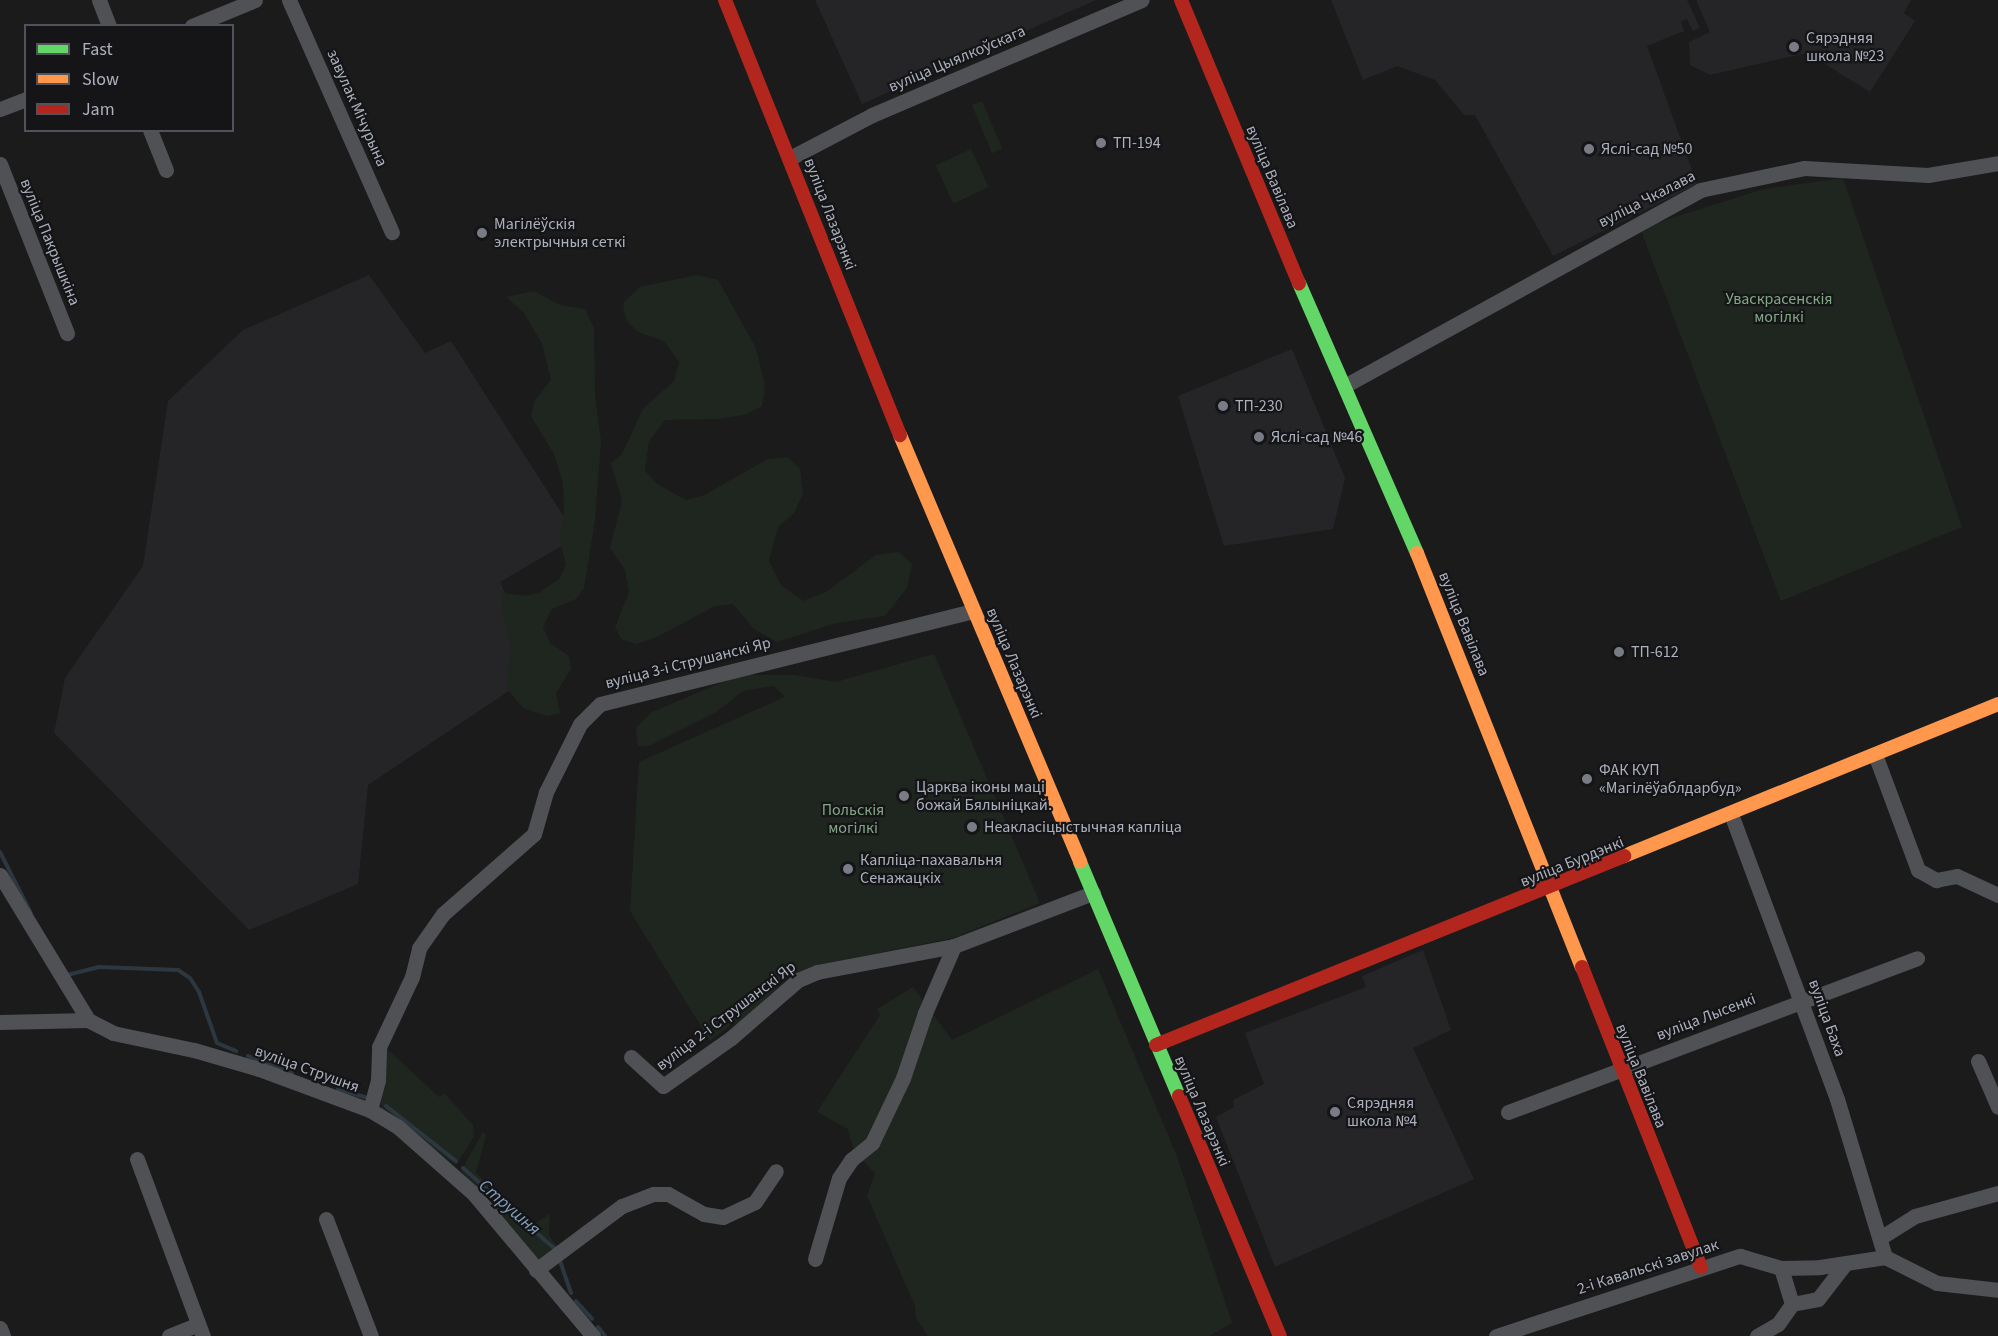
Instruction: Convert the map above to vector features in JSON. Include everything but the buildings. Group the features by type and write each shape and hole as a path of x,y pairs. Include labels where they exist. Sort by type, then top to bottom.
{"street":[{"path":"99,0 108,24"},
{"path":"197,24 255,0"},
{"name":"завулак Мічурына","path":"289,0 392,232"},
{"name":"вуліца Лазарэнкі","path":"725,0 974,611 1280,1336"},
{"name":"вуліца Цыялкоўскага","path":"790,158 872,116 1142,0"},
{"name":"вуліца Вавілава","path":"1181,0 1260,193 1346,386 1553,888 1619,1069 1701,1267"},
{"path":"0,109 24,100"},
{"path":"151,132 166,170"},
{"name":"вуліца Пакрышкіна","path":"0,164 67,333"},
{"name":"вуліца Чкалава","path":"1346,386 1700,190 1804,168 1928,175 1998,164"},
{"name":"вуліца 3-і Струшанскі Яр","path":"370,1110 378,1080 379,1047 412,976 419,948 443,914 534,834 546,792 580,724 600,704 974,611"},
{"name":"вуліца Бурдэнкі","path":"1156,1045 1553,888 1998,704"},
{"path":"1876,756 1918,870 1936,880 1958,876 1998,895"},
{"name":"вуліца Баха","path":"1731,814 1802,1000 1880,1239"},
{"path":"0,875 88,1020 0,1022"},
{"name":"вуліца 2-і Струшанскі Яр","path":"631,1056 663,1086 723,1044 798,980 817,972 954,946 1093,893"},
{"path":"815,1259 839,1178 851,1160 872,1143 903,1078 925,1013 954,946"},
{"name":"вуліца Лысенкі","path":"1508,1112 1917,958"},
{"name":"вуліца Струшня","path":"88,1020 113,1033 194,1050 259,1069 370,1110 397,1126 443,1164 593,1336"},
{"path":"1978,1061 1998,1107"},
{"path":"137,1159 201,1330 168,1336"},
{"path":"536,1270 622,1206 654,1194 668,1194 704,1214 723,1217 755,1202 777,1171"},
{"path":"1998,1193 1915,1216 1880,1239 1885,1257 1937,1283 1998,1290"},
{"path":"326,1219 371,1336"},
{"name":"2-і Кавальскі завулак","path":"1496,1336 1518,1333 1701,1267 1740,1256 1781,1268 1845,1264 1885,1257"},
{"path":"1757,1336 1778,1324 1792,1304 1818,1299 1845,1264"},
{"path":"1781,1268 1792,1304"},
{"path":"0,1328 3,1336"}],"shaded area":[{"path":"815,0 1096,0 862,104"},
{"path":"1331,0 1687,0 1700,28 1693,31 1687,19 1681,22 1684,31 1647,46 1697,184 1553,256 1475,115 1464,115 1435,80 1397,66 1363,80"},
{"name":"Сярэдняя школа №23","path":"1696,0 1911,0 1904,13 1915,21 1870,92 1807,53 1710,75 1690,65 1689,42 1710,32"},
{"path":"369,275 425,353 451,341 577,537 500,582 542,669 368,785 358,884 249,930 54,733 65,678 143,566 168,401 243,330"},
{"name":"Яслі-сад №46","path":"1292,349 1345,478 1333,529 1224,546 1178,396"},
{"name":"Сярэдняя школа №4","path":"1423,950 1451,1030 1413,1048 1474,1179 1275,1267 1216,1117 1234,1107 1233,1100 1264,1084 1245,1033 1366,987 1362,976"}],"green space":[{"path":"982,101 1002,149 992,153 972,105"},
{"path":"971,149 989,187 953,204 936,165"},
{"name":"Уваскрасенскія могілкі","path":"1843,178 1962,527 1781,601 1640,228 1764,189"},
{"path":"697,275 718,280 756,348 765,386 762,406 744,415 719,419 665,420 649,441 645,471 657,484 686,500 704,495 768,459 788,457 800,469 803,494 794,513 778,527 769,561 781,585 803,601 826,592 876,555 899,552 912,564 907,588 885,616 836,623 777,642 754,629 733,604 715,606 657,637 636,644 621,639 615,627 629,592 625,570 610,548 622,501 611,463 622,454 643,409 674,381 679,362 664,341 638,332 626,320 623,303 640,287"},
{"path":"534,291 560,305 585,309 594,328 595,394 601,441 595,520 584,588 576,599 552,609 543,627 550,643 569,656 571,669 556,693 560,713 547,716 523,708 506,688 511,651 501,604 503,593 526,596 540,592 560,578 566,564 559,538 564,512 563,483 554,454 531,416 535,400 551,380 542,344 524,313 506,297"},
{"name":"Польскія могілкі","path":"934,654 1040,903 953,938 813,966 791,975 739,1024 733,1023 710,1041 630,911 639,762 785,697 774,686 743,691 715,713 649,746 638,746 636,728 652,712 740,675 794,675 836,682"},
{"path":"1098,969 1176,1154 1232,1323 1209,1336 928,1336 916,1318 915,1306 867,1196 875,1173 854,1152 848,1129 817,1112 880,1015 877,1009 913,987 952,1040"},
{"path":"385,1047 439,1097 444,1093 473,1125 474,1137 456,1165 381,1110"},
{"path":"483,1132 486,1135 476,1173 534,1224 550,1214 549,1236 558,1247 540,1260 530,1254 461,1171"}],"waterway":[{"name":"Струшня","path":"0,852 31,913"},
{"name":"Струшня","path":"67,975 99,967 178,970 190,978 199,992 217,1043 236,1051"},
{"name":"Струшня","path":"248,1056 292,1073"},
{"name":"Струшня","path":"338,1089 367,1098"},
{"name":"Струшня","path":"386,1106 456,1161"},
{"name":"Струшня","path":"463,1168 555,1249"},
{"name":"Струшня","path":"559,1258 571,1293"},
{"name":"Струшня","path":"576,1301 592,1319"},
{"name":"Струшня","path":"598,1327 605,1336"}],"traffic: fast":[{"path":"1299,283 1417,553"},
{"path":"1080,862 1179,1096"}],"traffic: slow":[{"path":"900,435 1080,862"},
{"path":"1417,553 1582,967"},
{"path":"1624,856 1998,704"}],"traffic: jam":[{"path":"725,0 900,435"},
{"path":"1181,0 1299,283"},
{"path":"1156,1045 1624,856"},
{"path":"1582,967 1701,1267"},
{"path":"1179,1096 1280,1336"}],"place":[{"name":"Сярэдняя школа №23","path":"1794,47"},
{"name":"ТП-194","path":"1101,143"},
{"name":"Яслі-сад №50","path":"1589,149"},
{"name":"Магілёўскія электрычныя сеткі","path":"482,233"},
{"name":"ТП-230","path":"1223,406"},
{"name":"Яслі-сад №46","path":"1259,437"},
{"name":"ТП-612","path":"1619,652"},
{"name":"ФАК КУП «Магілёўаблдарбуд»","path":"1587,779"},
{"name":"Царква іконы маці божай Бялыніцкай.","path":"904,796"},
{"name":"Неакласіцыстычная капліца","path":"972,827"},
{"name":"Капліца-пахавальня Сенажацкіх","path":"848,869"},
{"name":"Сярэдняя школа №4","path":"1335,1112"}]}
